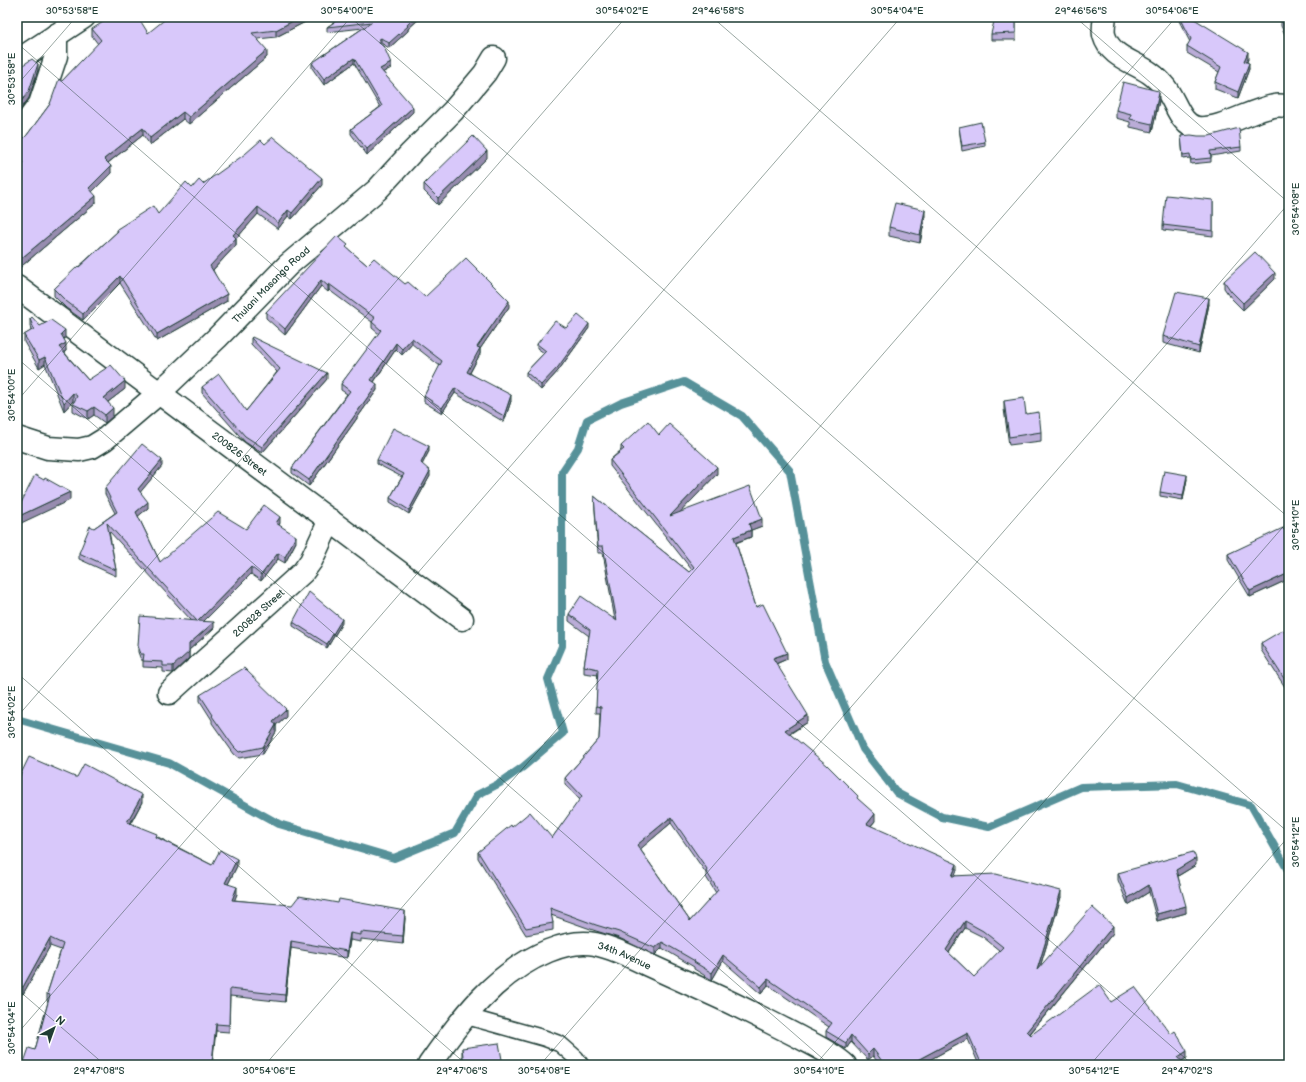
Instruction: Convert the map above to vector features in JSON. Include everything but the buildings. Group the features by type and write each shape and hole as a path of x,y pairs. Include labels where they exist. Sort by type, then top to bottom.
{"street":[{"path":"17,61 84,17"},
{"path":"1105,17 1104,34 1109,47 1123,58 1149,72 1162,84 1169,91 1178,112 1189,124 1198,128 1215,126 1274,106 1289,106"},
{"path":"17,134 40,104 56,56 56,35"},
{"name":"Thulani Masango Road","path":"17,438 48,448 79,450 92,447 105,439 159,393 217,338 288,265 377,190 453,111 485,73 494,58"},
{"name":"200826 Street","path":"17,287 462,619"},
{"name":"200828 Street","path":"169,693 303,572 311,561 330,520"},
{"name":"34th Avenue","path":"430,1065 465,1016 481,998 500,981 518,967 536,956 558,947 576,943 595,944 620,952 754,1013 819,1048 845,1065"}],"lane":[{"path":"465,1016 544,1038 560,1044 576,1058 581,1065"}],"waterway":[{"path":"17,719 169,763 279,824 394,858 455,833 477,795 500,783 523,767 563,733 548,679 562,646 562,472 578,448 587,420 621,403 684,382 742,416 790,471 825,661 863,749 897,793 942,817 989,827 1081,787 1177,784 1251,805 1289,872"}]}
